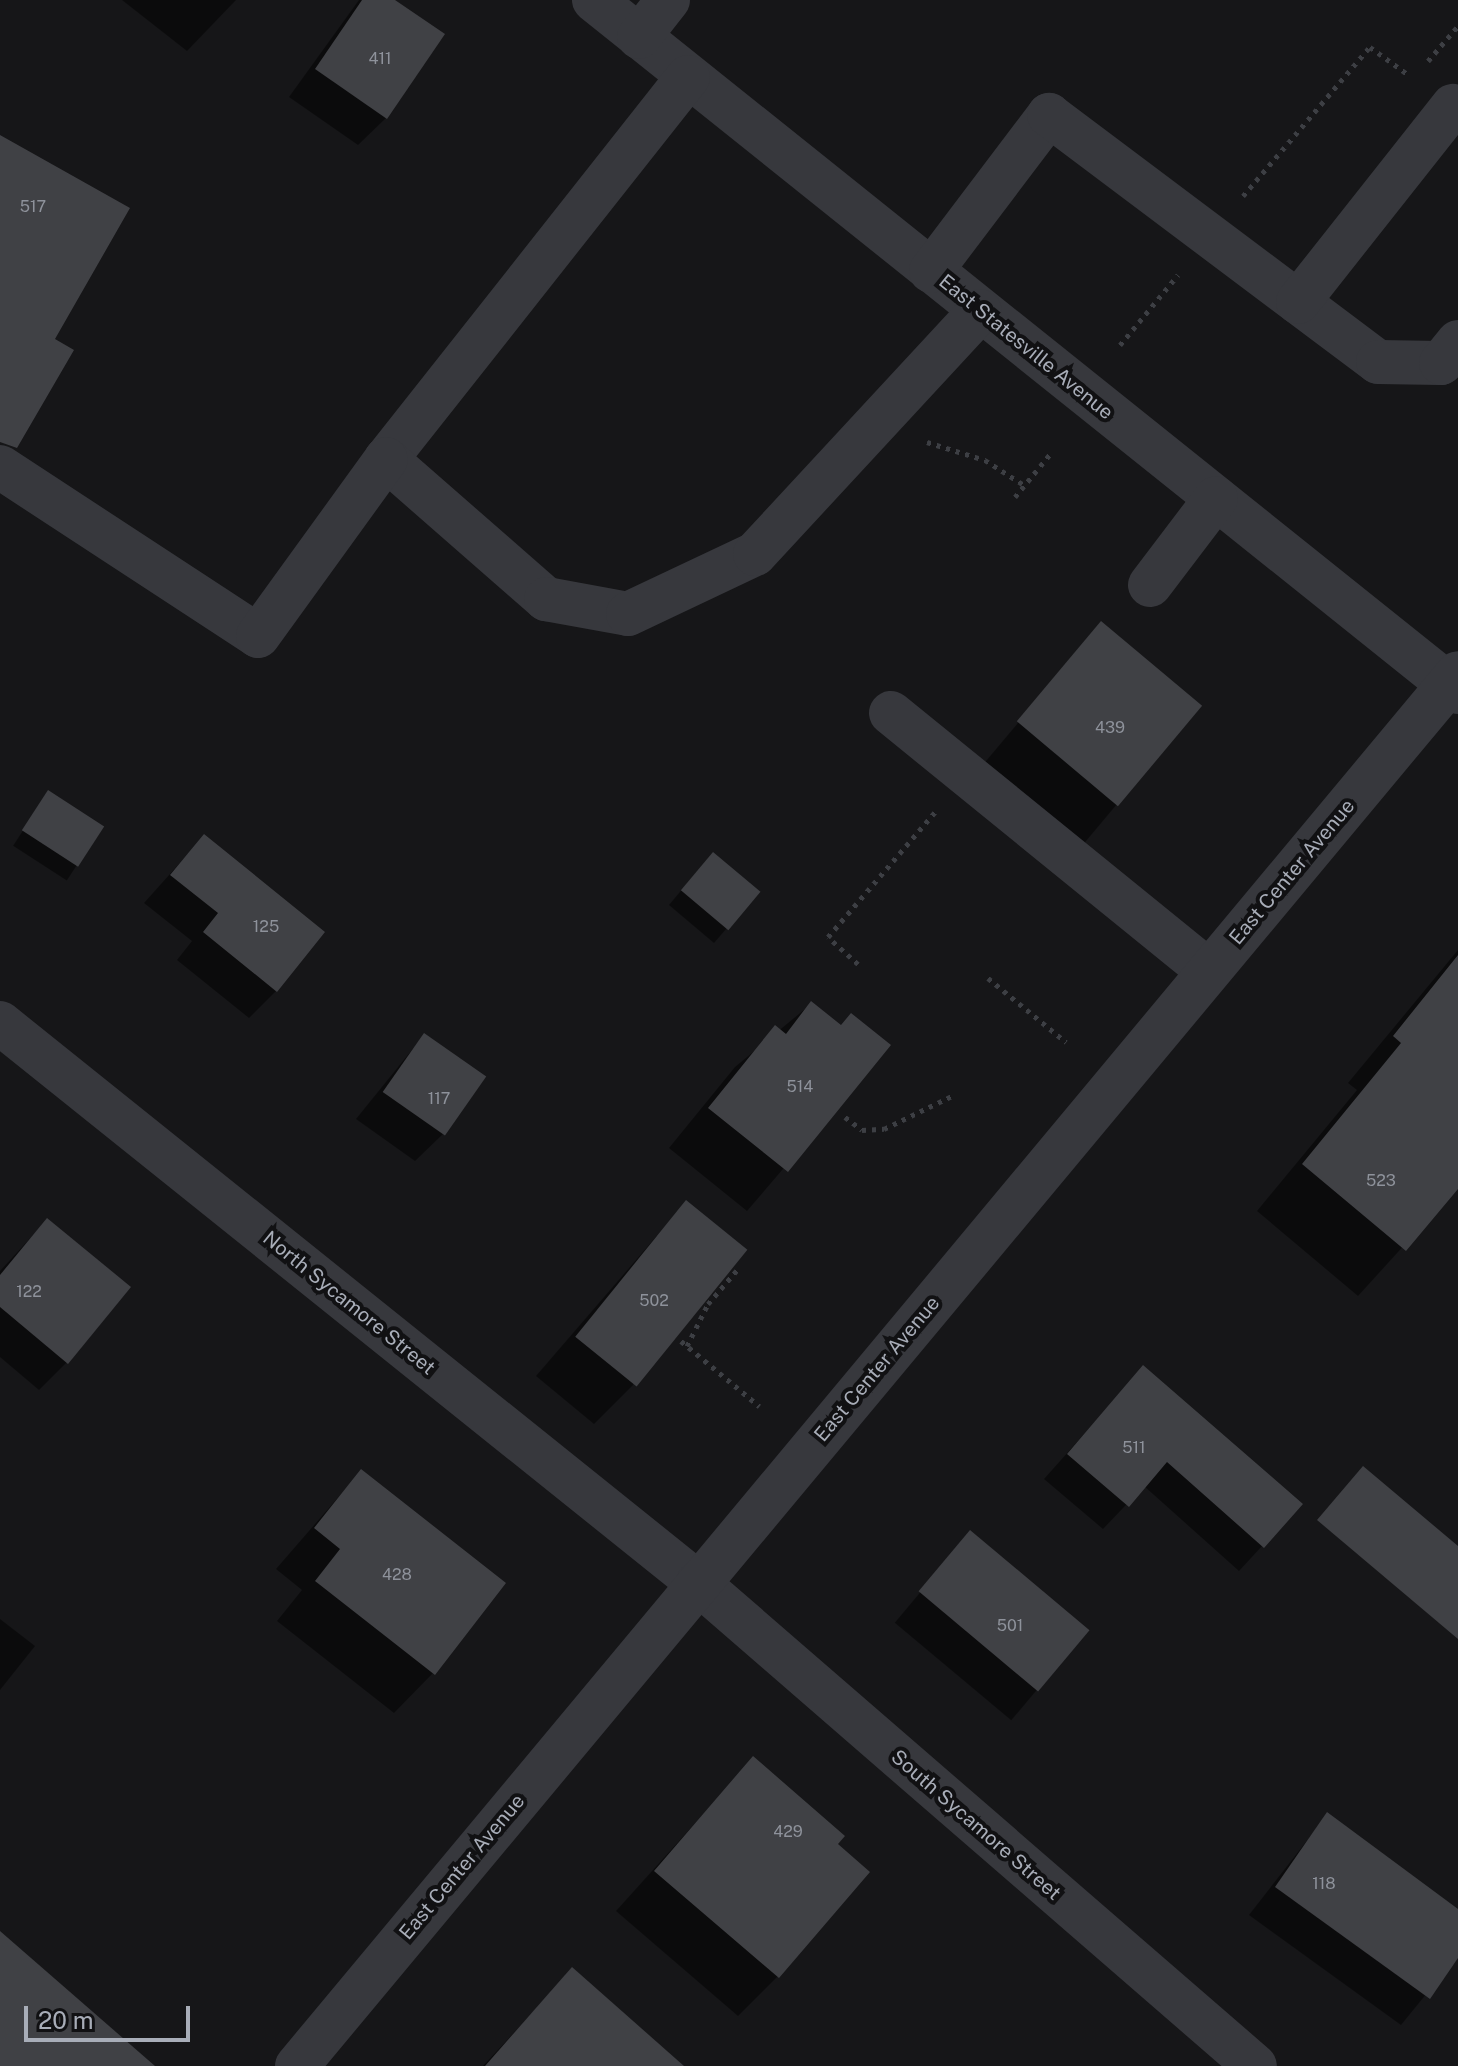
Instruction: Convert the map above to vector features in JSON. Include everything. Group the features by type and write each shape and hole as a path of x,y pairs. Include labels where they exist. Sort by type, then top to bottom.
{"street":[{"name":"East Statesville Avenue","path":"594,0 980,311 1455,683"},
{"path":"639,37 668,0"},
{"path":"0,467 258,636 386,459 688,77"},
{"path":"1298,302 1453,106"},
{"path":"931,271 1049,115 1378,362 1441,363 1458,342"},
{"path":"386,459 546,599 628,614 755,554 980,311"},
{"path":"1150,585 1216,498"},
{"name":"East Center Avenue","path":"297,2066 1209,971 1455,683"},
{"path":"891,713 1209,971"},
{"name":"North Sycamore Street","path":"0,1023 698,1583"},
{"name":"South Sycamore Street","path":"698,1583 1255,2066"}],"path":[{"path":"1234,207 1370,47 1413,78 1458,26"},
{"path":"1120,345 1164,292"},
{"path":"872,428 960,450 1024,485"},
{"path":"1015,497 1051,453"},
{"path":"858,964 828,937 944,802"},
{"path":"988,978 1066,1042"},
{"path":"845,1117 862,1130 884,1129 952,1096"},
{"path":"687,1346 708,1304 737,1270"},
{"path":"681,1341 759,1406"}],"building":[{"path":"362,0 395,0 445,34 387,119 315,69"},
{"path":"0,135 130,208 55,339 74,350 17,448 0,442"},
{"path":"1101,621 1202,706 1118,806 1017,721"},
{"path":"48,790 104,826 78,867 22,830"},
{"path":"204,834 325,932 277,992 203,932 218,913 170,875"},
{"path":"713,852 760,892 728,930 681,890"},
{"path":"1458,955 1458,1189 1406,1251 1302,1164 1401,1043 1393,1036"},
{"path":"811,1001 841,1025 851,1013 891,1045 788,1172 708,1108 775,1025 786,1034"},
{"path":"424,1033 486,1077 445,1136 383,1092"},
{"path":"686,1200 747,1250 637,1386 575,1337"},
{"path":"47,1218 131,1287 68,1364 0,1307 0,1275"},
{"path":"1143,1365 1303,1504 1264,1548 1167,1462 1129,1507 1067,1454"},
{"path":"1363,1466 1458,1546 1458,1639 1317,1520"},
{"path":"361,1469 506,1583 435,1675 315,1581 340,1549 314,1528"},
{"path":"970,1530 1090,1630 1038,1692 919,1591"},
{"path":"753,1756 845,1836 838,1844 870,1872 779,1978 654,1871"},
{"path":"1327,1812 1458,1909 1458,1958 1430,1999 1275,1887"},
{"path":"0,1931 155,2066 0,2066"},
{"path":"572,1967 684,2066 485,2066"}]}
